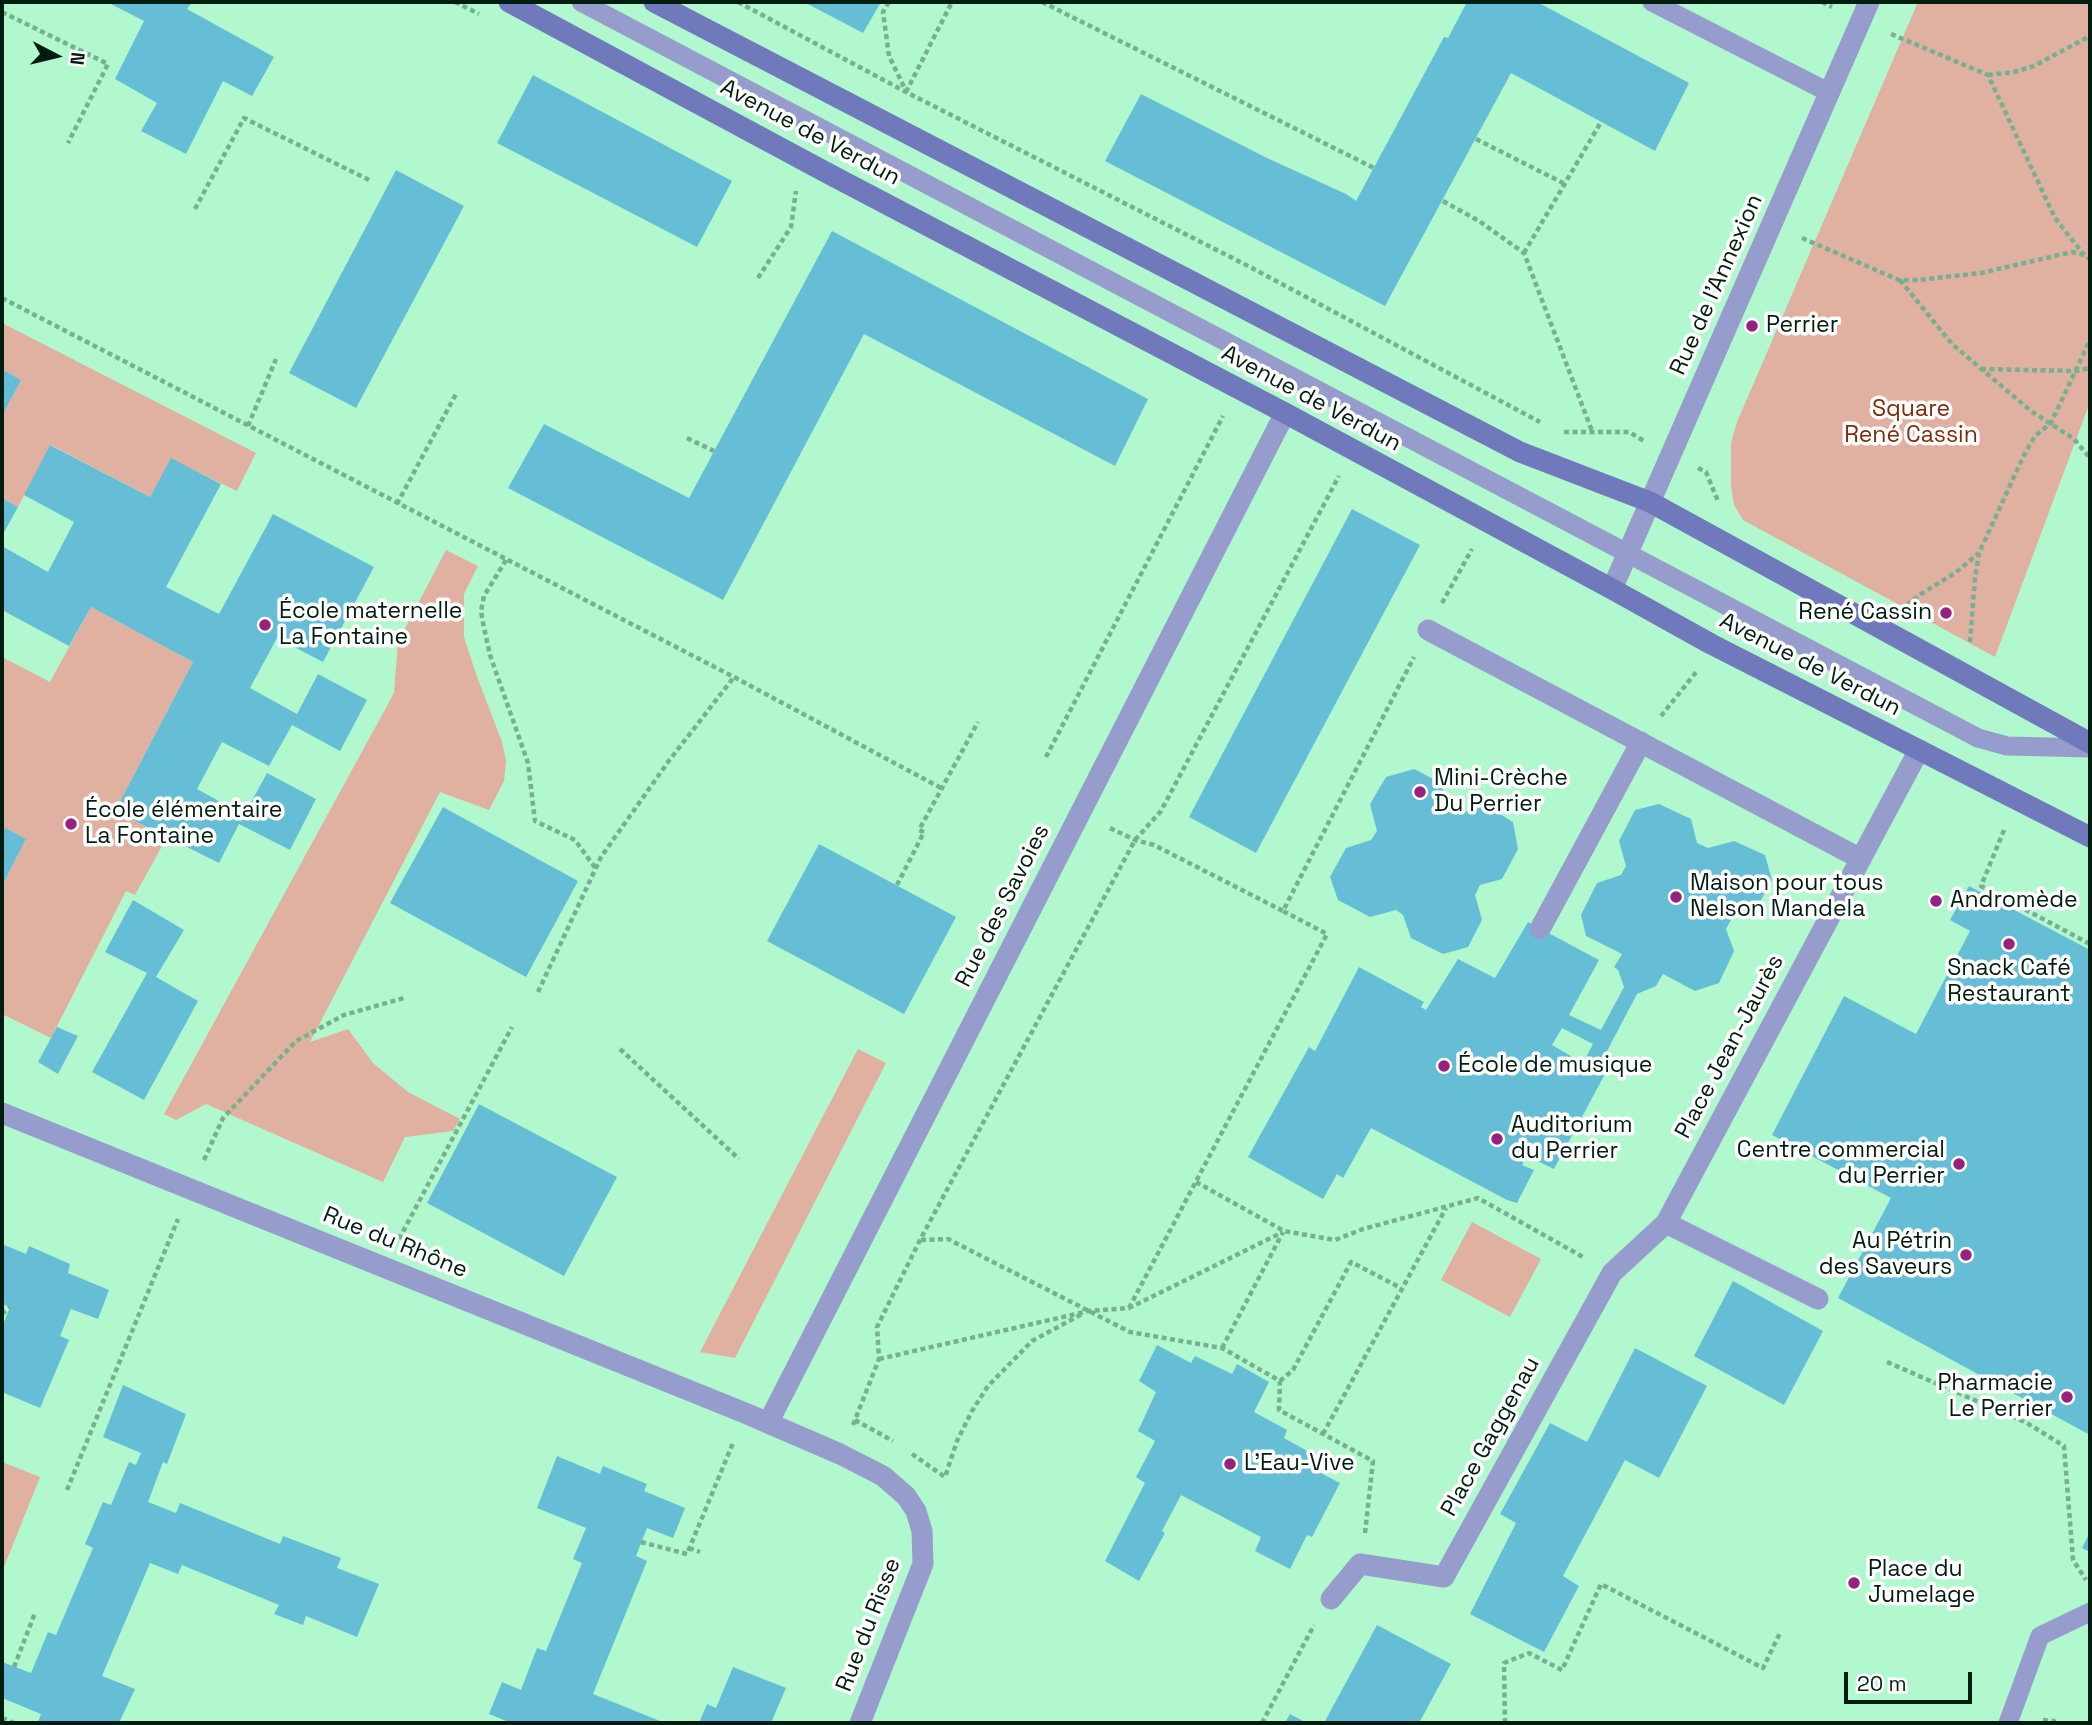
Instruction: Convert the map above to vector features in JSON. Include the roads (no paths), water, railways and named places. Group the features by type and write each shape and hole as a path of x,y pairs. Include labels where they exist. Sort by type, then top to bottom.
{"street":[{"name":"Avenue de Verdun","path":"509,2 831,175 1285,413 1711,645 2090,837"},
{"name":"Avenue de Verdun","path":"654,2 1520,452 1650,502 2090,743"},
{"name":"Rue de l'Annexion","path":"1612,589 1865,11"},
{"name":"Rue des Savoies","path":"768,1423 1285,413"},
{"path":"1428,630 1861,859"},
{"path":"1540,929 1641,742"},
{"name":"Place Jean-Jaurès","path":"1666,1223 1919,750"},
{"name":"Rue du Rhône","path":"2,1113 768,1423"},
{"path":"1666,1223 1818,1299"},
{"name":"Place Gaggenau","path":"1331,1599 1360,1564 1444,1577 1612,1273 1666,1223"},
{"name":"Rue du Risse","path":"768,1423 883,1476 906,1496 916,1511 924,1549 919,1578 860,1723"}],"lane":[{"name":"Avenue de Verdun","path":"581,2 1978,738 2007,746 2090,748"},
{"path":"1652,2 1830,93"},
{"path":"2008,1723 2040,1636 2085,1613 2090,1593"}],"place":[{"name":"Perrier","path":"1752,326"},
{"name":"René Cassin","path":"1946,613"},
{"name":"École maternelle La Fontaine","path":"265,625"},
{"name":"Mini-Crèche Du Perrier","path":"1420,792"},
{"name":"École élémentaire La Fontaine","path":"71,824"},
{"name":"Maison pour tous Nelson Mandela","path":"1676,897"},
{"name":"Andromède","path":"1936,901"},
{"name":"Snack Café Restaurant","path":"2009,944"},
{"name":"École de musique","path":"1444,1066"},
{"name":"Auditorium du Perrier","path":"1497,1139"},
{"name":"Centre commercial du Perrier","path":"1959,1164"},
{"name":"Au Pétrin des Saveurs","path":"1966,1255"},
{"name":"Pharmacie Le Perrier","path":"2067,1397"},
{"name":"L'Eau-Vive","path":"1230,1464"},
{"name":"Place du Jumelage","path":"1854,1583"}],"park label":[{"name":"Square René Cassin","path":"1911,423"}]}
